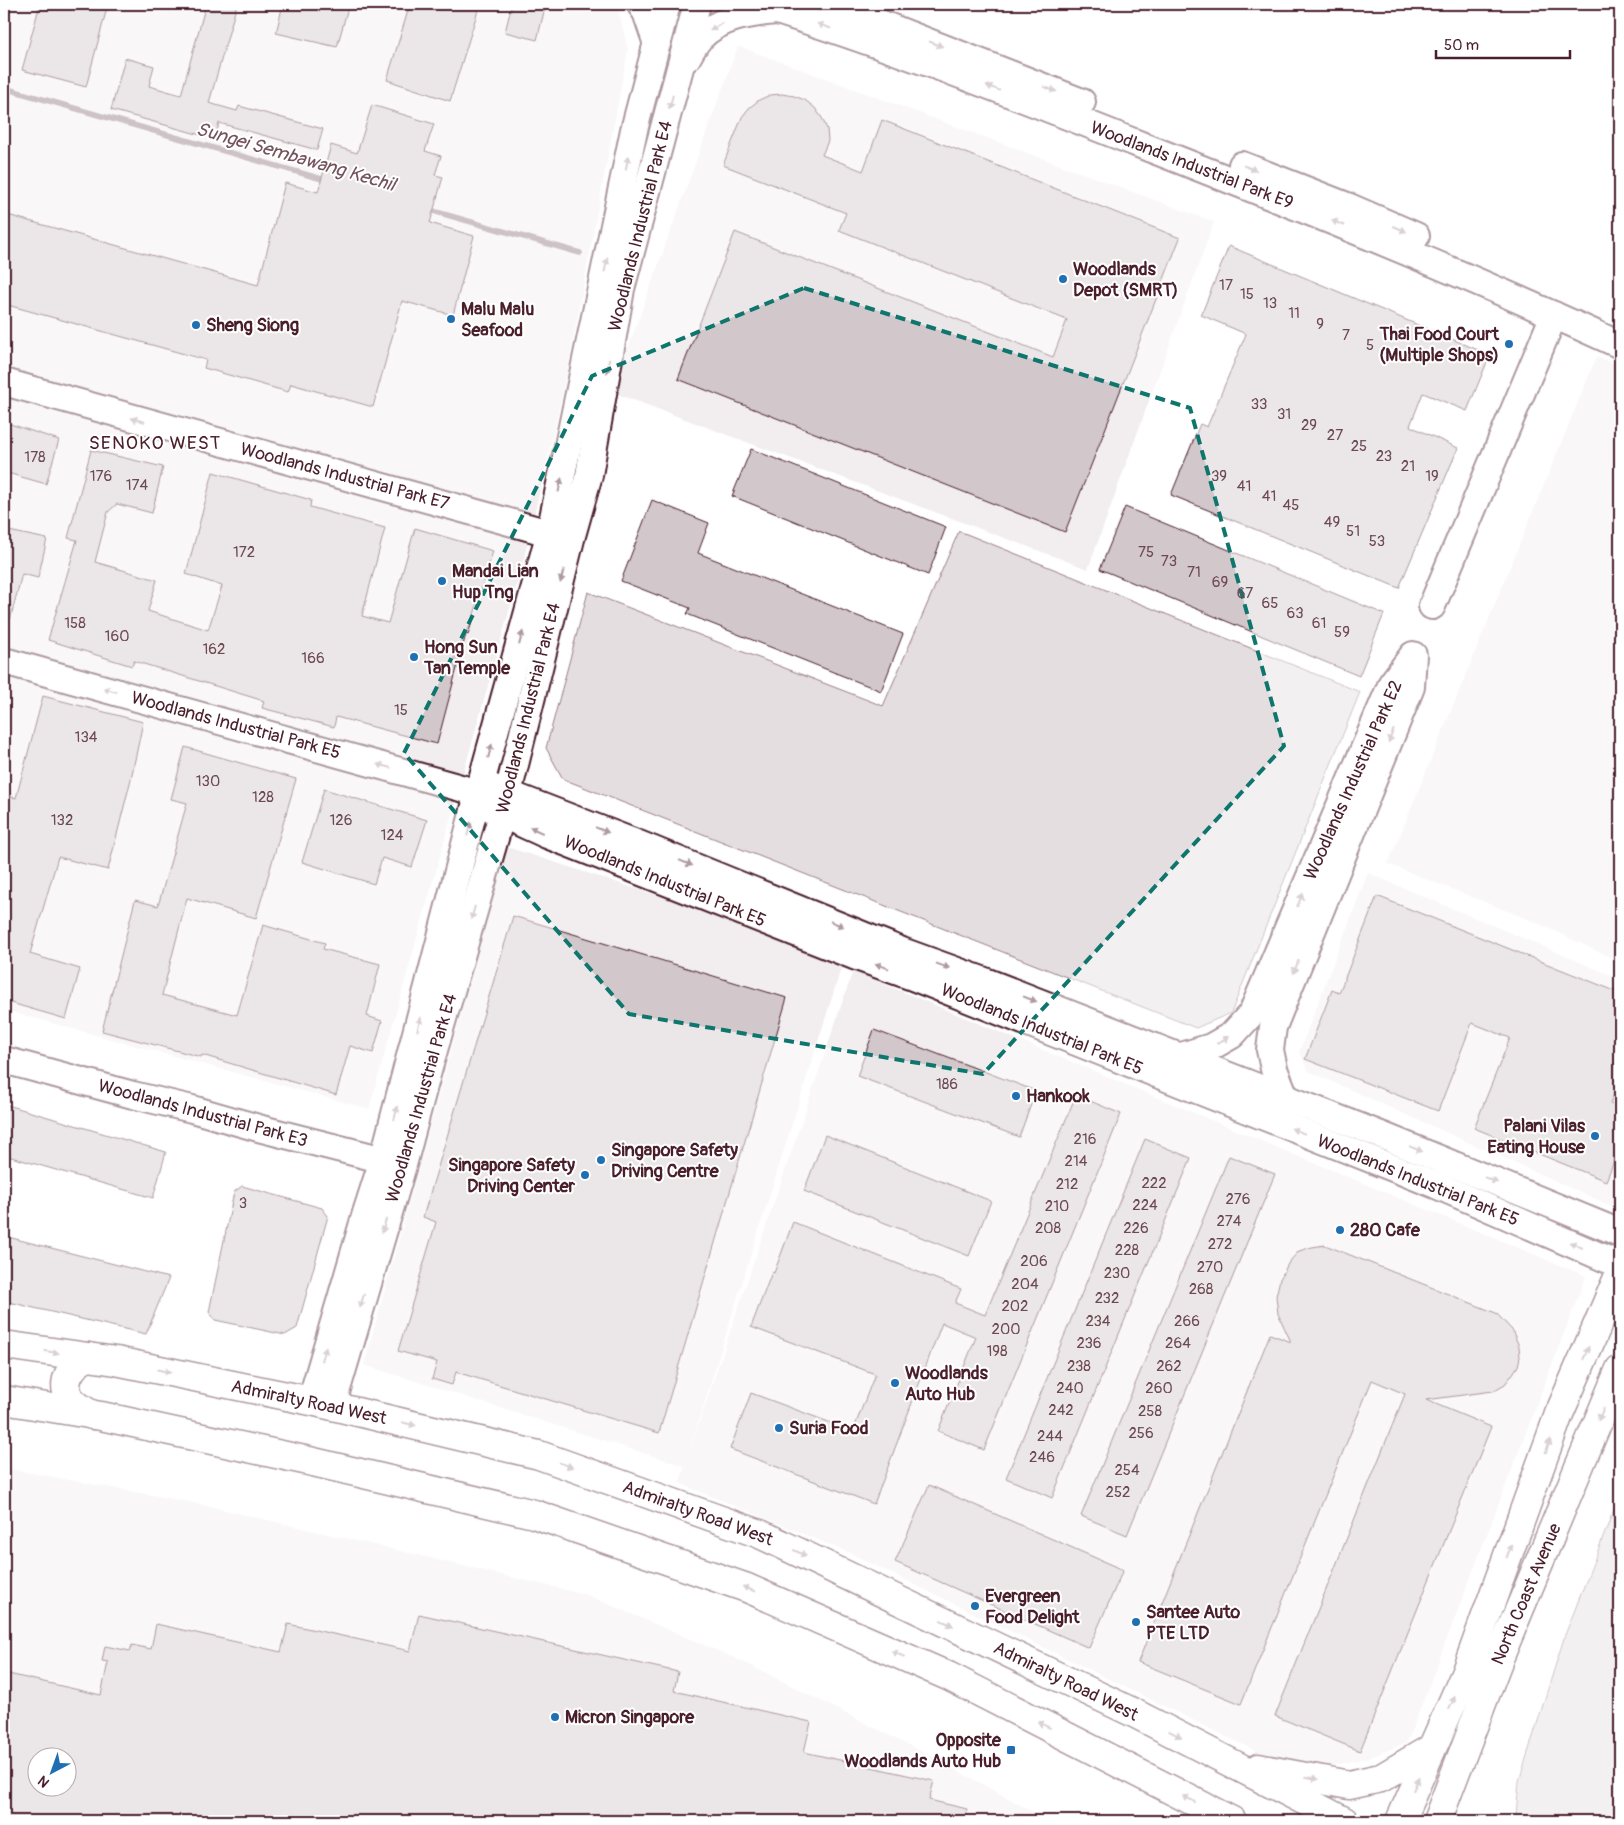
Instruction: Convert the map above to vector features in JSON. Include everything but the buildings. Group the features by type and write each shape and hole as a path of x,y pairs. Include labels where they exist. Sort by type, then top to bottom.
{"main road":[{"name":"North Coast Avenue","path":"1400,1821 1464,1674 1559,1414 1620,1273"},
{"name":"Admiralty Road West","path":"4,1345 88,1357 321,1403 539,1455 760,1534 1132,1712 1344,1821"},
{"path":"88,1357 79,1360 73,1366 67,1375 66,1384 70,1399 77,1406 92,1415"},
{"name":"North Coast Avenue","path":"1437,1821 1500,1656 1620,1369"},
{"path":"4,1400 92,1415 309,1461 534,1514 747,1588 948,1676 1232,1821"},
{"path":"1230,1762 1349,1785 1381,1778 1432,1748"},
{"path":"1449,1790 1452,1821"}],"street":[{"path":"640,4 646,12 657,44"},
{"name":"Woodlands Industrial Park E4","path":"321,1403 366,1213 393,1162 441,985 486,866 505,803 524,727 541,610 560,536 634,130 667,4"},
{"name":"Woodlands Industrial Park E4","path":"560,536 589,475 621,289 698,4"},
{"name":"Woodlands Industrial Park E9","path":"832,4 970,68 1054,110 1317,214 1620,345"},
{"path":"680,68 700,38 718,24 767,7"},
{"name":"Woodlands Industrial Park E9","path":"767,7 890,49 970,68 1347,206 1620,327"},
{"path":"1432,606 1554,315"},
{"name":"Woodlands Industrial Park E7","path":"4,382 560,536"},
{"name":"Woodlands Industrial Park E4","path":"441,985 461,859 475,791 499,719 541,610"},
{"name":"Woodlands Industrial Park E2","path":"1178,1056 1211,1047 1232,1035 1252,1013 1392,683 1413,655 1411,687 1273,1027 1270,1050 1274,1070 1286,1099"},
{"name":"Woodlands Industrial Park E5","path":"4,660 475,791 985,981 1438,1158 1620,1232"},
{"path":"499,719 524,727"},
{"name":"Woodlands Industrial Park E5","path":"505,803 547,835 910,976 1436,1185 1620,1265"},
{"path":"461,859 486,866"},
{"name":"Woodlands Industrial Park E3","path":"4,1060 393,1162"}],"highlighted area":[{"path":"804,288 1190,408 1284,746 983,1074 629,1014 404,753 592,376"}],"shaded area":[{"path":"4,4 617,4 628,50 564,388 524,558 369,1109 4,1010"},
{"name":"Woodlands Depot (SMRT)","path":"738,46 1214,222 1088,569 612,392"},
{"path":"1597,356 1620,367 1620,962 1538,923 1388,864"},
{"path":"959,531 1360,692 1231,1013 1196,1028 563,779 546,748 588,592 883,706"},
{"path":"507,847 845,956 686,1461 853,971 1586,1276 1407,1743 1370,1757 1301,1773 852,1554 679,1483 685,1466 364,1365"},
{"path":"1368,873 1620,979 1620,1197 1616,1208 1308,1071 1299,1052"},
{"path":"4,1468 195,1503 587,1595 746,1663 934,1758 1050,1821 4,1821"},
{"path":"1620,1494 1620,1821 1517,1821 1519,1781 1565,1635"}],"waterway":[{"name":"Sungei Sembawang Kechil","path":"4,88 329,181"},
{"name":"Sungei Sembawang Kechil","path":"426,209 580,253"}],"place":[{"name":"Woodlands Depot (SMRT)","path":"1063,279"},
{"name":"Malu Malu Seafood","path":"451,319"},
{"name":"Sheng Siong","path":"196,325"},
{"name":"Thai Food Court (Multiple Shops)","path":"1509,344"},
{"name":"Mandai Lian Hup Tng","path":"442,581"},
{"name":"Hong Sun Tan Temple","path":"414,657"},
{"name":"Hankook","path":"1016,1096"},
{"name":"Palani Vilas Eating House","path":"1595,1136"},
{"name":"Singapore Safety Driving Centre","path":"601,1160"},
{"name":"Singapore Safety Driving Center","path":"585,1175"},
{"name":"280 Cafe","path":"1340,1230"},
{"name":"Woodlands Auto Hub","path":"895,1383"},
{"name":"Suria Food","path":"779,1428"},
{"name":"Evergreen Food Delight","path":"975,1606"},
{"name":"Santee Auto PTE LTD","path":"1136,1622"},
{"name":"Micron Singapore","path":"555,1717"},
{"name":"Opposite Woodlands Auto Hub","path":"1011,1750"}],"district":[{"name":"SENOKO WEST","path":"155,442"}]}
